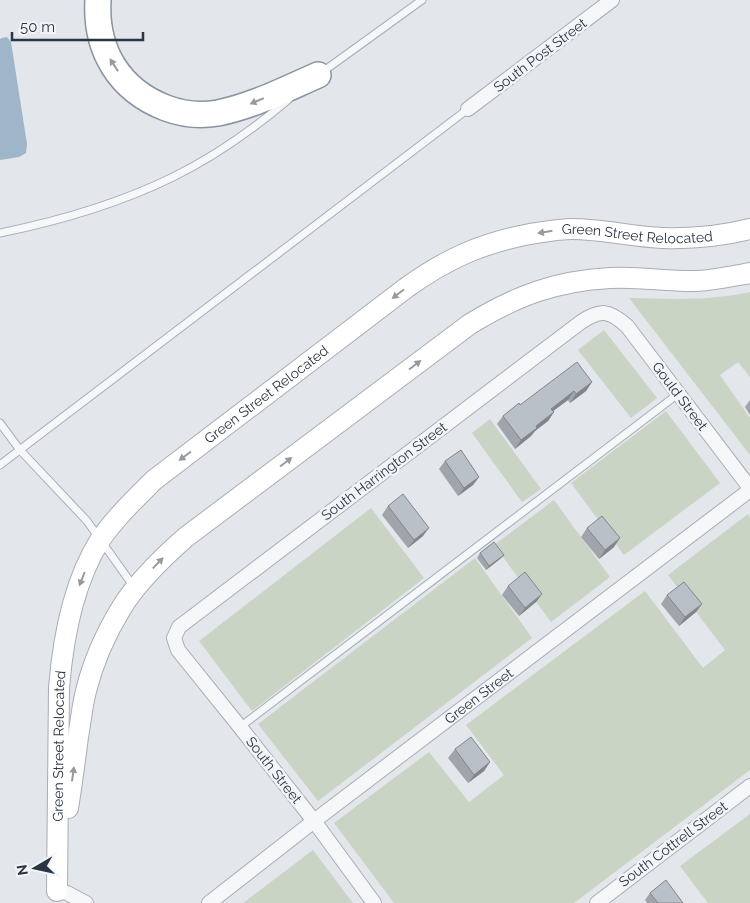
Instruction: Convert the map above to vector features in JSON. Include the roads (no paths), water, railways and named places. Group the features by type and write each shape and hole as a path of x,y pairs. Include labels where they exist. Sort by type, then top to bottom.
{"highway":[{"path":"98,0 99,28 111,61 129,85 139,94 149,101 174,111 188,114 204,114 235,109 318,75"}],"street":[{"name":"South Post Street","path":"468,110 612,0"},
{"name":"Green Street Relocated","path":"56,897 58,727 64,638 87,566 100,540 128,506 154,480 413,282 460,254 513,237 553,230 586,230 661,238 679,238 714,236 750,230"},
{"name":"Green Street Relocated","path":"56,897 75,758 86,693 95,664 122,606 167,554 186,537 462,330 500,306 536,291 582,281 610,278 697,281 750,273"},
{"name":"Gould Street","path":"602,312 614,316 627,326 750,489"},
{"name":"South Harrington Street","path":"174,638 180,627 215,600 581,322 602,312"},
{"name":"Green Street","path":"208,903 750,489"},
{"name":"South Street","path":"174,638 178,650 314,821 374,903"},
{"name":"South Cottrell Street","path":"597,903 750,786"},
{"path":"56,897 66,893 86,903"}],"lane":[{"path":"0,233 74,215 174,177 219,151 250,129 318,75 422,0"},
{"path":"0,465 468,110"},
{"path":"240,727 678,394"},
{"path":"0,424 20,450 87,521 135,589"}],"water":[{"path":"7,37 11,42 27,144 26,153 19,157 0,160 0,39"}]}
